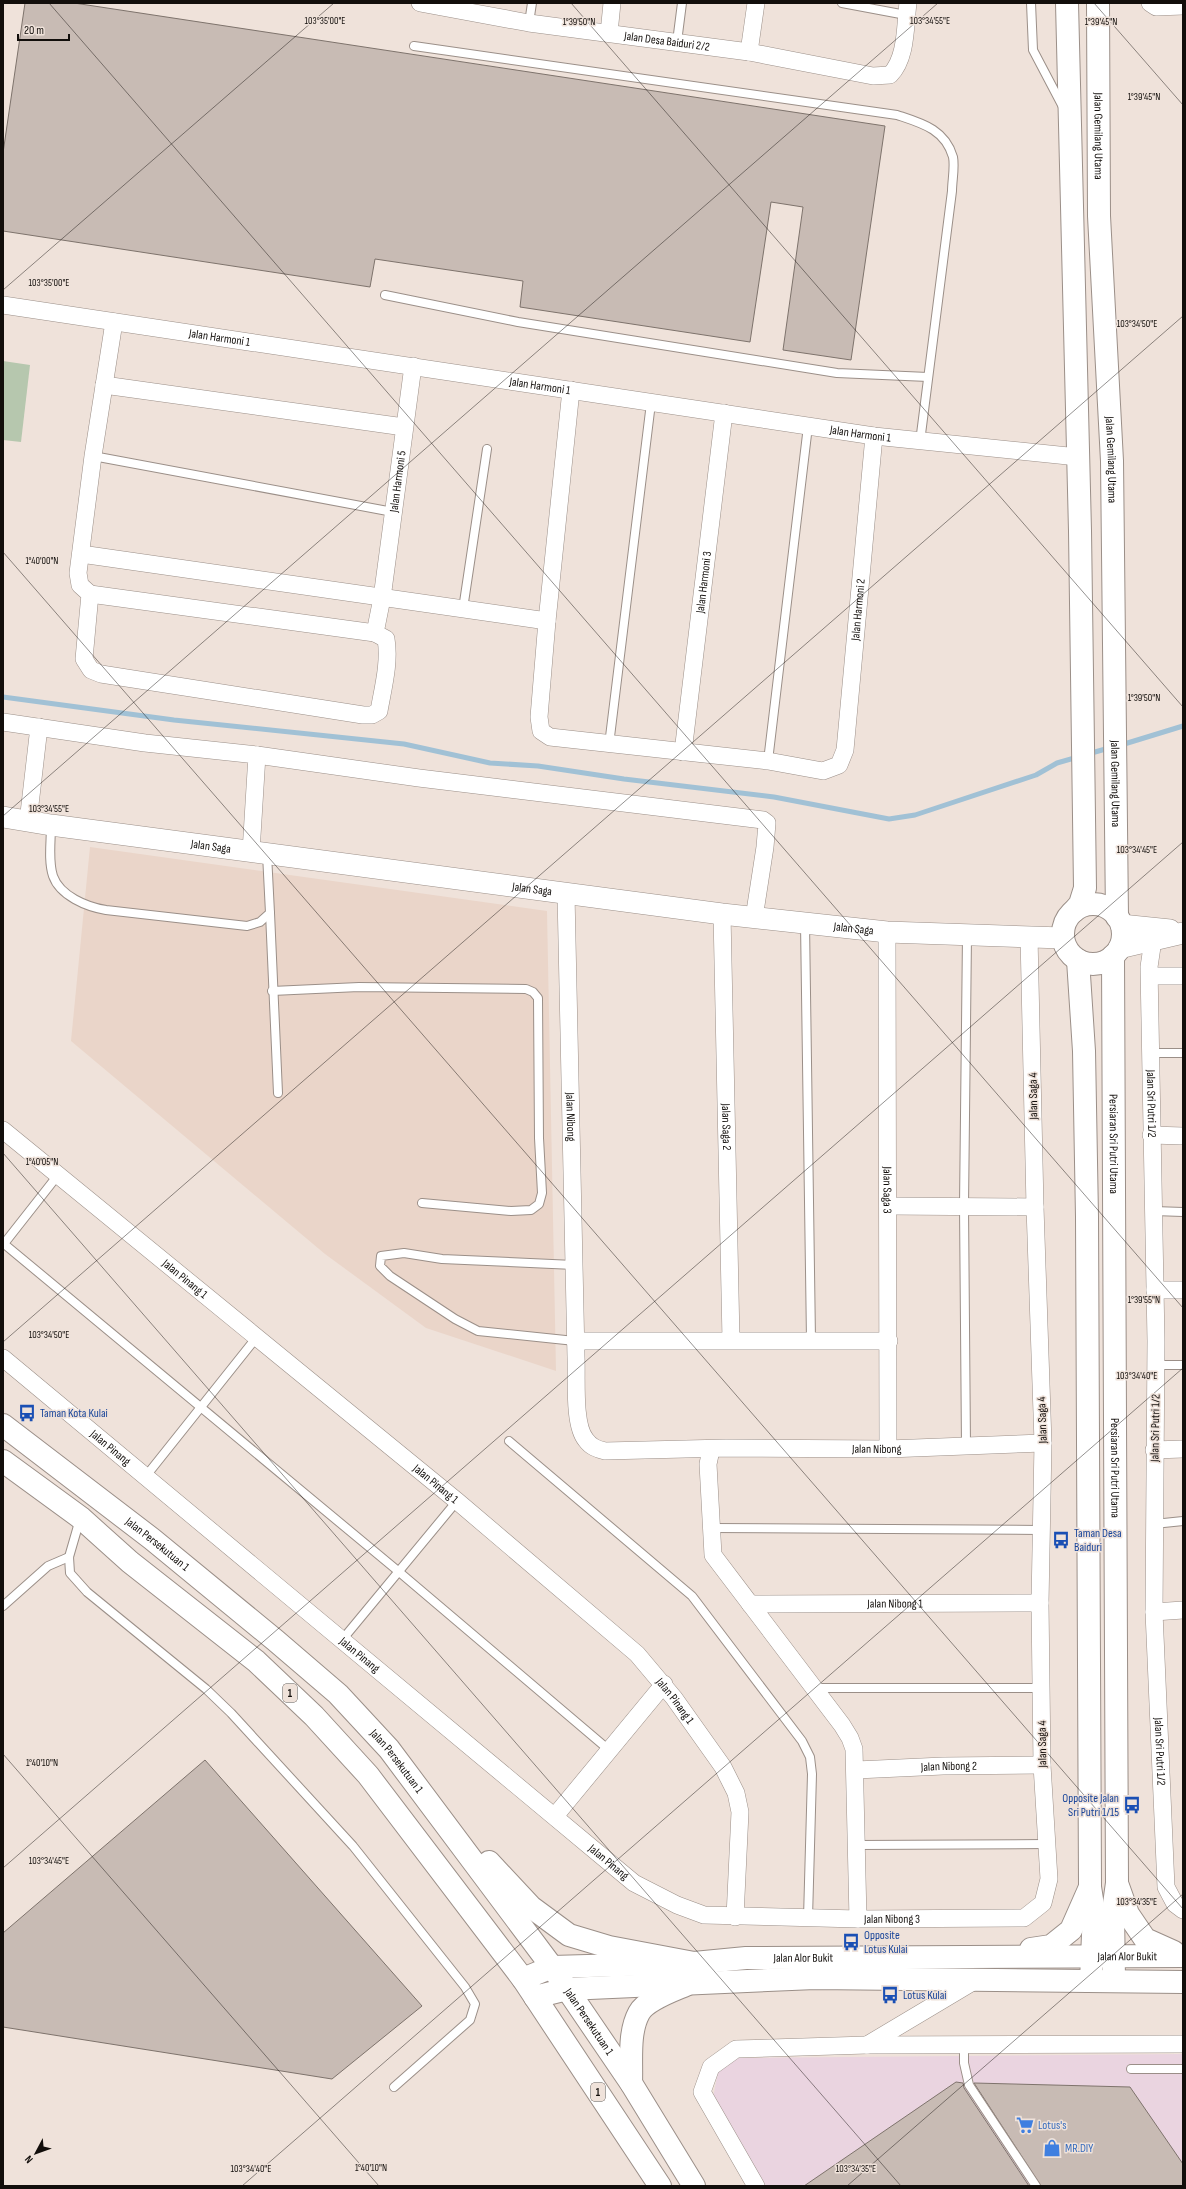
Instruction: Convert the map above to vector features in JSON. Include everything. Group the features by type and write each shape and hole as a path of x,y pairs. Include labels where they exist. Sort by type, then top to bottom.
{"main road":[{"path":"1067,3 1078,457 1085,888 1080,904 1074,911 1065,923 1063,938 1068,950 1078,960 1096,964 1116,952 1123,934 1119,921 1110,910 1097,905 1083,906 1074,911"},
{"name":"Jalan Gemilang Utama","path":"1098,3 1099,216 1112,461 1115,787 1119,921"},
{"name":"Persiaran Sri Putri Utama","path":"1091,1981 1102,1956 1113,1912 1117,1883 1116,952"},
{"name":"Persiaran Sri Putri Utama","path":"1078,960 1084,1051 1087,1217 1090,1887 1102,1956 1114,1980"},
{"name":"Jalan Persekutuan 1","path":"3,1425 152,1540 275,1640 338,1694 389,1749 552,1967 631,2084 694,2186"},
{"name":"1","path":"3,1461 81,1518 130,1562 256,1661 314,1716 368,1775 523,1979 660,2186"},
{"path":"389,1749 531,1907 569,1935 609,1947 694,1963"},
{"path":"1117,1883 1128,1914 1145,1939 1183,1956"},
{"path":"986,1956 1051,1946 1071,1930 1090,1887"},
{"name":"Jalan Alor Bukit","path":"523,1979 552,1967 694,1963 746,1958 1183,1956"},
{"name":"Jalan Alor Bukit","path":"535,1997 567,1989 686,1985 815,1978 1114,1980 1183,1982"},
{"path":"631,2084 632,2037 639,2013 655,1999 686,1985"}],"street":[{"name":"Jalan Desa Baiduri 2/2","path":"420,3 454,6 529,23 749,52 873,76 890,75 896,69 902,54 907,9"},
{"path":"609,33 612,3"},
{"path":"749,52 756,3"},
{"path":"1150,3 1156,7 1183,6"},
{"name":"Jalan Harmoni 1","path":"3,305 651,403 724,412 920,443 1078,457"},
{"path":"90,594 84,659 91,670 126,678 362,715 372,715 379,711 388,650 386,639 375,633 90,594 80,585 78,573 93,456 114,322"},
{"name":"Jalan Harmoni 5","path":"375,633 382,598 413,366"},
{"path":"104,385 404,427"},
{"path":"571,390 547,621 539,717 541,731 550,737 609,745 768,761"},
{"name":"Jalan Harmoni 3","path":"684,752 724,412"},
{"name":"Jalan Harmoni 2","path":"768,761 823,771 839,765 845,750 874,436"},
{"path":"81,554 547,621"},
{"path":"3,722 145,743 257,755 419,778 763,820 767,823 765,847 754,918"},
{"path":"28,822 39,727"},
{"path":"257,755 259,853"},
{"name":"Jalan Saga","path":"3,817 51,826 754,918 887,932 1063,938"},
{"name":"Jalan Nibong","path":"566,894 575,1341 579,1421 586,1440 594,1448 605,1451 711,1450 726,1448 888,1448 1043,1443"},
{"name":"Jalan Saga 2","path":"722,914 731,1340"},
{"path":"1119,921 1183,932"},
{"name":"Jalan Saga 3","path":"887,932 890,1341 888,1448"},
{"path":"1116,952 1183,932"},
{"name":"Jalan Saga 4","path":"1029,936 1035,1207 1043,1443 1040,1603 1042,1765 1049,1878 1044,1903"},
{"name":"Jalan Sri Putri 1/2","path":"1153,940 1150,976 1151,1136 1154,1211 1156,1365 1154,1450 1154,1612 1166,1887 1175,1904 1183,1910"},
{"path":"1150,976 1183,976"},
{"name":"Jalan Pinang 1","path":"3,1130 457,1501 637,1654 664,1684 723,1768 736,1793 740,1812 735,1917"},
{"path":"1151,1136 1183,1136"},
{"path":"888,1206 1035,1207"},
{"path":"1155,1290 1183,1290"},
{"path":"575,1341 890,1341"},
{"name":"Jalan Pinang","path":"3,1358 640,1886 677,1906 704,1914 735,1917"},
{"path":"1154,1450 1183,1449"},
{"path":"711,1450 708,1464 713,1555 814,1688 850,1738 854,1749 856,1770 858,1919"},
{"name":"Jalan Nibong 1","path":"750,1604 1040,1603"},
{"path":"1154,1612 1183,1610"},
{"path":"555,1816 664,1684"},
{"name":"Jalan Nibong 2","path":"856,1770 943,1766 1042,1765"},
{"name":"Jalan Nibong 3","path":"735,1917 858,1919 1024,1918 1044,1903"},
{"path":"867,2045 976,1980"},
{"path":"756,2186 702,2092 710,2067 736,2049 867,2045 1183,2044"}],"lane":[{"path":"529,23 532,3"},
{"path":"677,42 682,3"},
{"path":"842,3 907,9"},
{"path":"1031,3 1033,50 1070,122"},
{"path":"414,46 897,115 929,125 942,138 953,158 952,192 920,443"},
{"path":"385,296 518,322 837,373 928,377"},
{"path":"609,745 651,403"},
{"path":"768,761 808,426"},
{"path":"463,609 487,449"},
{"path":"93,456 393,512"},
{"path":"51,826 51,864 54,877 63,890 92,908 247,926 260,922 270,912"},
{"path":"259,853 270,912 272,991 278,1093"},
{"path":"805,923 810,1340"},
{"path":"966,1446 964,1206 968,934"},
{"path":"272,991 359,987 526,989 536,995 538,998 539,1138 542,1193 540,1204 531,1210 510,1211 422,1203"},
{"path":"1151,1053 1183,1053"},
{"path":"58,1175 3,1244 398,1571 609,1750"},
{"path":"1154,1211 1183,1212"},
{"path":"574,1265 442,1259 404,1253 380,1256 380,1266 390,1276 455,1319 478,1331 575,1341"},
{"path":"146,1476 256,1338"},
{"path":"1156,1365 1183,1365"},
{"path":"509,1441 692,1596 802,1741 810,1757 812,1774 808,1918"},
{"path":"342,1640 457,1501"},
{"path":"81,1518 69,1557 70,1573 87,1592 206,1689 231,1713 353,1846 465,1987 475,2004 470,2020 394,2087"},
{"path":"1154,1524 1183,1522"},
{"path":"712,1528 1041,1530"},
{"path":"3,1606 48,1566 69,1557"},
{"path":"814,1688 1041,1688"},
{"path":"857,1845 1047,1844"},
{"path":"964,2045 964,2063 969,2085 1036,2186"},
{"path":"1131,2069 1183,2069"}],"shaded area":[{"path":"90,847 547,911 556,1371 426,1328 325,1254 71,1041"},
{"path":"1183,2054 1183,2186 763,2186 713,2098 718,2072 736,2058"}],"green space":[{"path":"3,361 30,365 21,442 3,440"}],"building":[{"path":"25,3 74,3 885,126 851,360 783,350 803,207 771,202 750,342 520,307 523,281 375,259 370,287 3,231 3,153"},
{"path":"205,1760 422,2006 332,2079 3,2027 3,1933"},
{"path":"956,2082 963,2083 964,2088 1029,2186 804,2186"},
{"path":"974,2083 1130,2087 1183,2164 1183,2186 1041,2186"}],"waterway":[{"path":"3,697 174,720 404,744 490,763 538,766 624,779 774,797 889,819 915,815 1036,775 1057,763 1078,757"},
{"path":"1121,745 1183,726"},
{"path":"1088,754 1109,748"}],"place":[{"name":"Taman Kota Kulai","path":"27,1413"},
{"name":"Taman Desa Baiduri","path":"1061,1540"},
{"name":"Opposite Jalan Sri Putri 1/15","path":"1132,1805"},
{"name":"Opposite Lotus Kulai","path":"851,1942"},
{"name":"Lotus Kulai","path":"890,1995"},
{"name":"Lotus's","path":"1025,2125"},
{"name":"MR.DIY","path":"1052,2148"}]}
